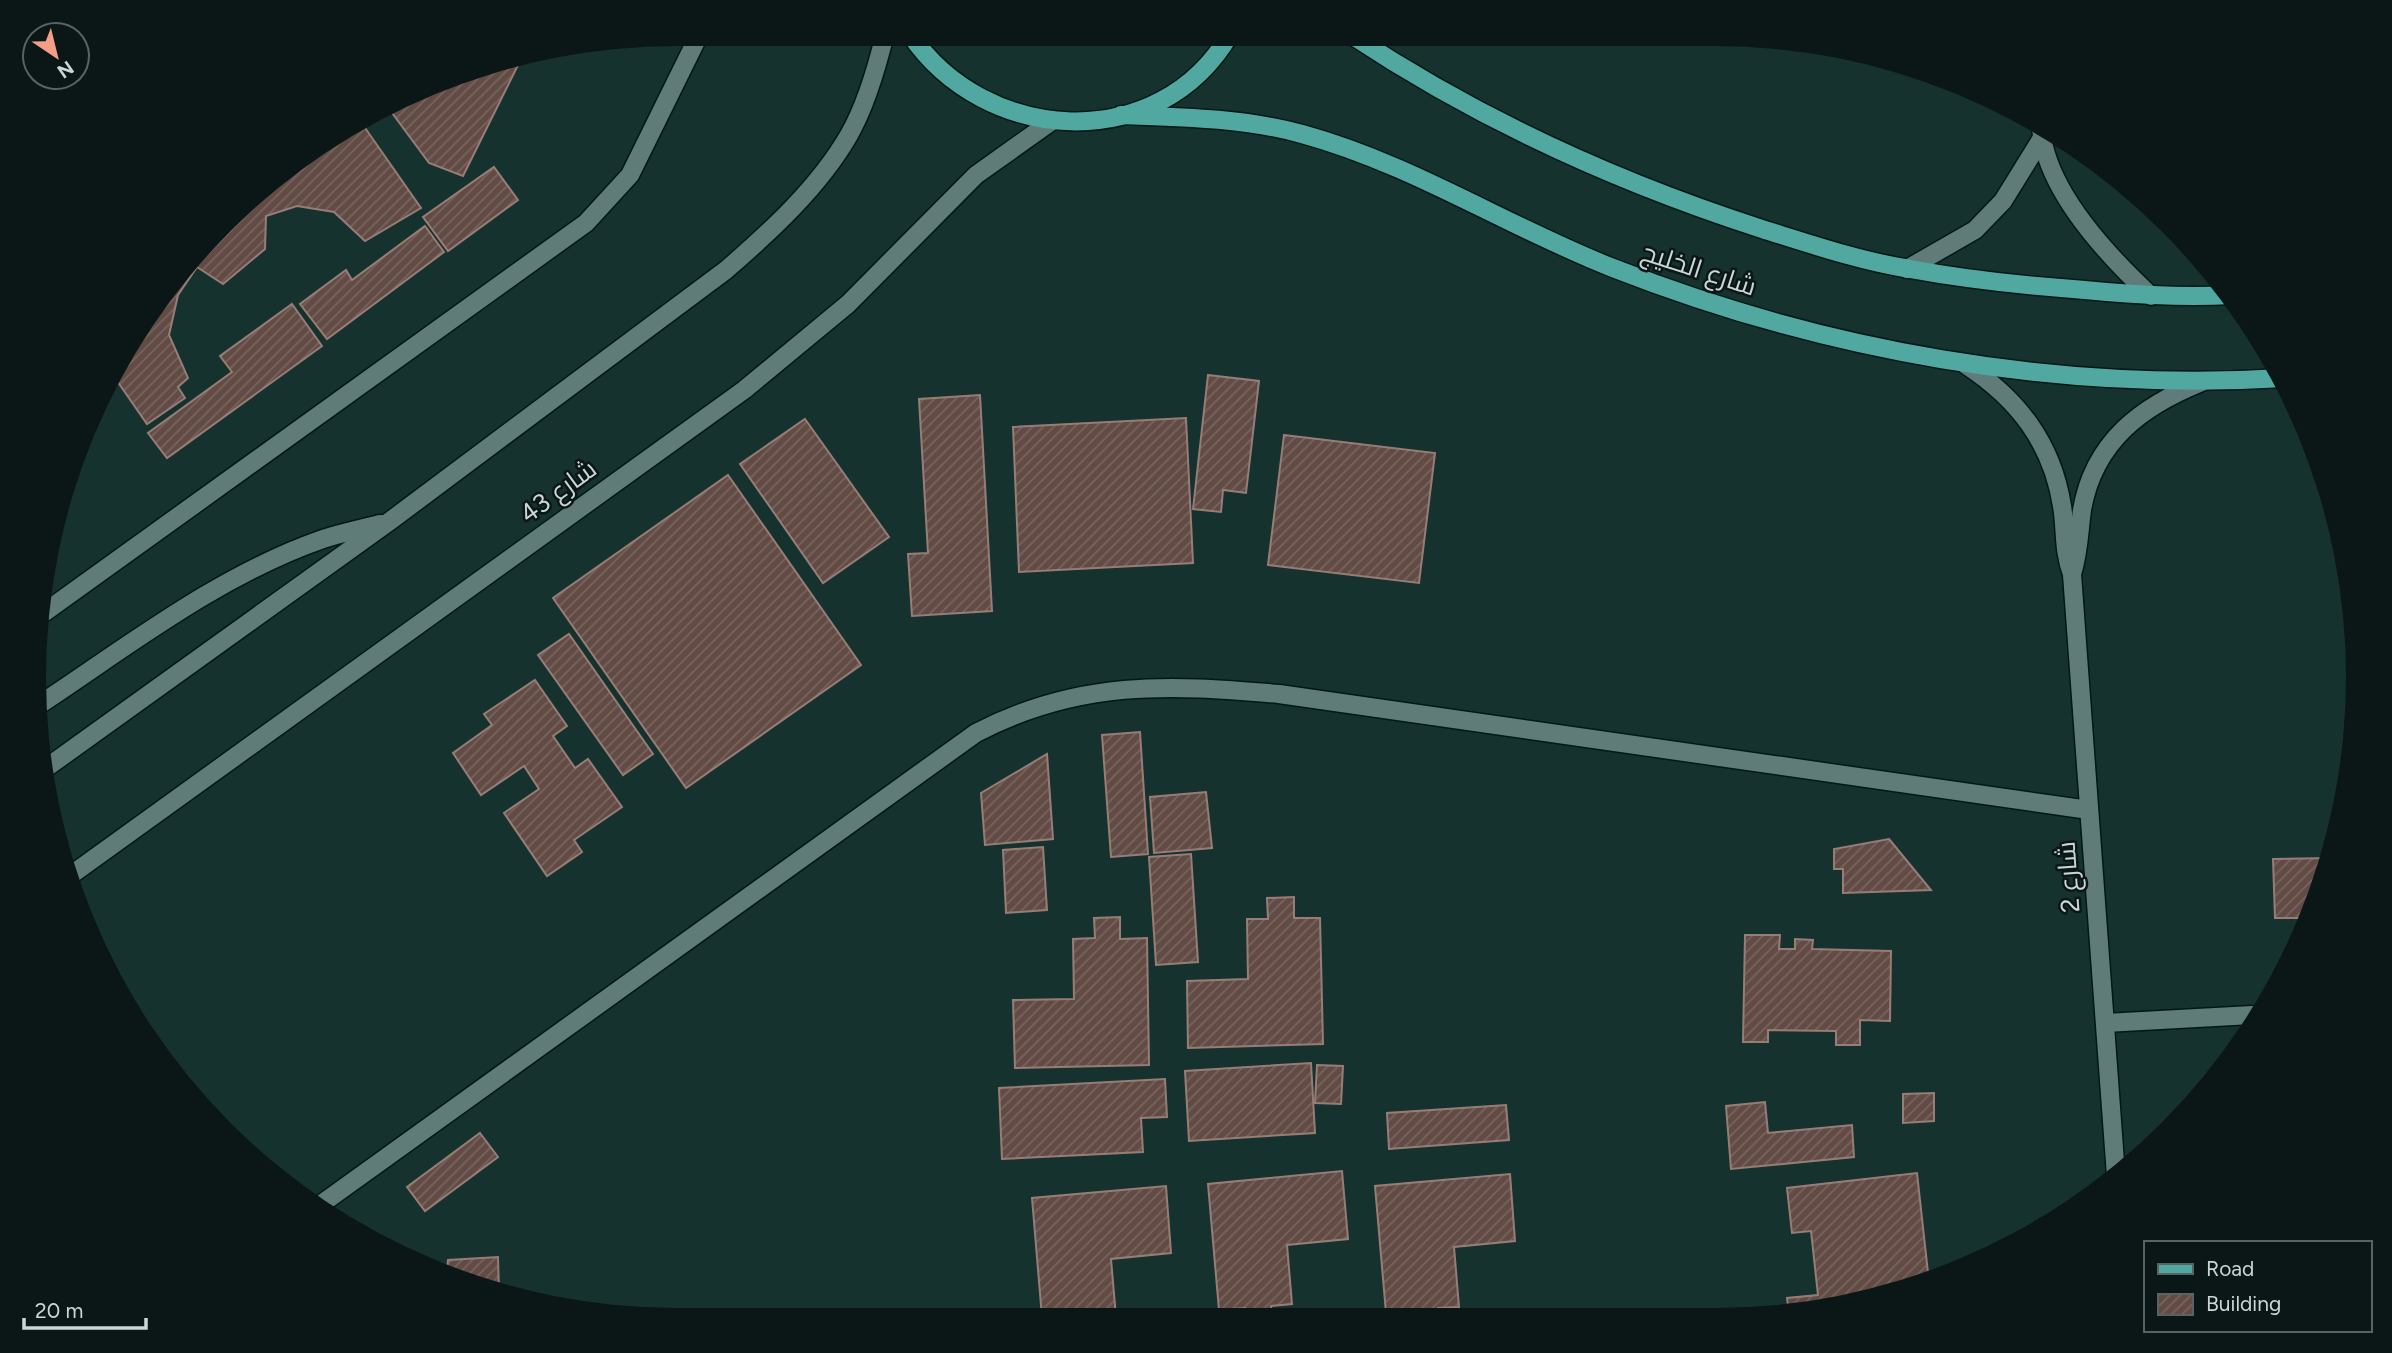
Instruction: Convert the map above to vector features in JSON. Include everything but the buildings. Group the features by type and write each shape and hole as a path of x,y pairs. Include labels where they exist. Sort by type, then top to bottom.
{"main road":[{"path":"920,46 944,74 968,92 1022,116 1052,121 1087,121 1122,115 1160,100 1195,76 1220,46"},
{"path":"1369,46 1418,77 1503,123 1639,186 1810,244 1907,269 2048,287 2151,296 2218,295"},
{"name":"شارع الخليج","path":"1122,115 1211,120 1299,133 1387,162 1550,241 1613,268 1726,308 1966,365 2108,379 2202,382 2271,379"}],"street":[{"path":"50,609 586,223 629,175 694,46"},
{"path":"52,764 390,521 677,308 773,228 814,183 849,135 882,46"},
{"name":"شارع 43","path":"77,871 744,390 848,304 976,175 1052,121"},
{"path":"1907,269 1975,230 2003,201 2040,136"},
{"path":"2046,140 2052,167 2071,203 2094,237 2151,296"},
{"name":"شارع 2","path":"1966,365 2008,396 2040,438 2059,489 2063,546 2072,574 2115,1165"},
{"name":"شارع 2","path":"2072,574 2080,545 2082,510 2088,487 2109,446 2126,425 2148,406 2202,382"},
{"path":"47,700 188,607 254,570 322,539 390,521"},
{"path":"326,1201 976,733 1015,713 1057,699 1145,687 1182,686 1279,694 2089,810"},
{"path":"2105,1023 2247,1015"}]}
